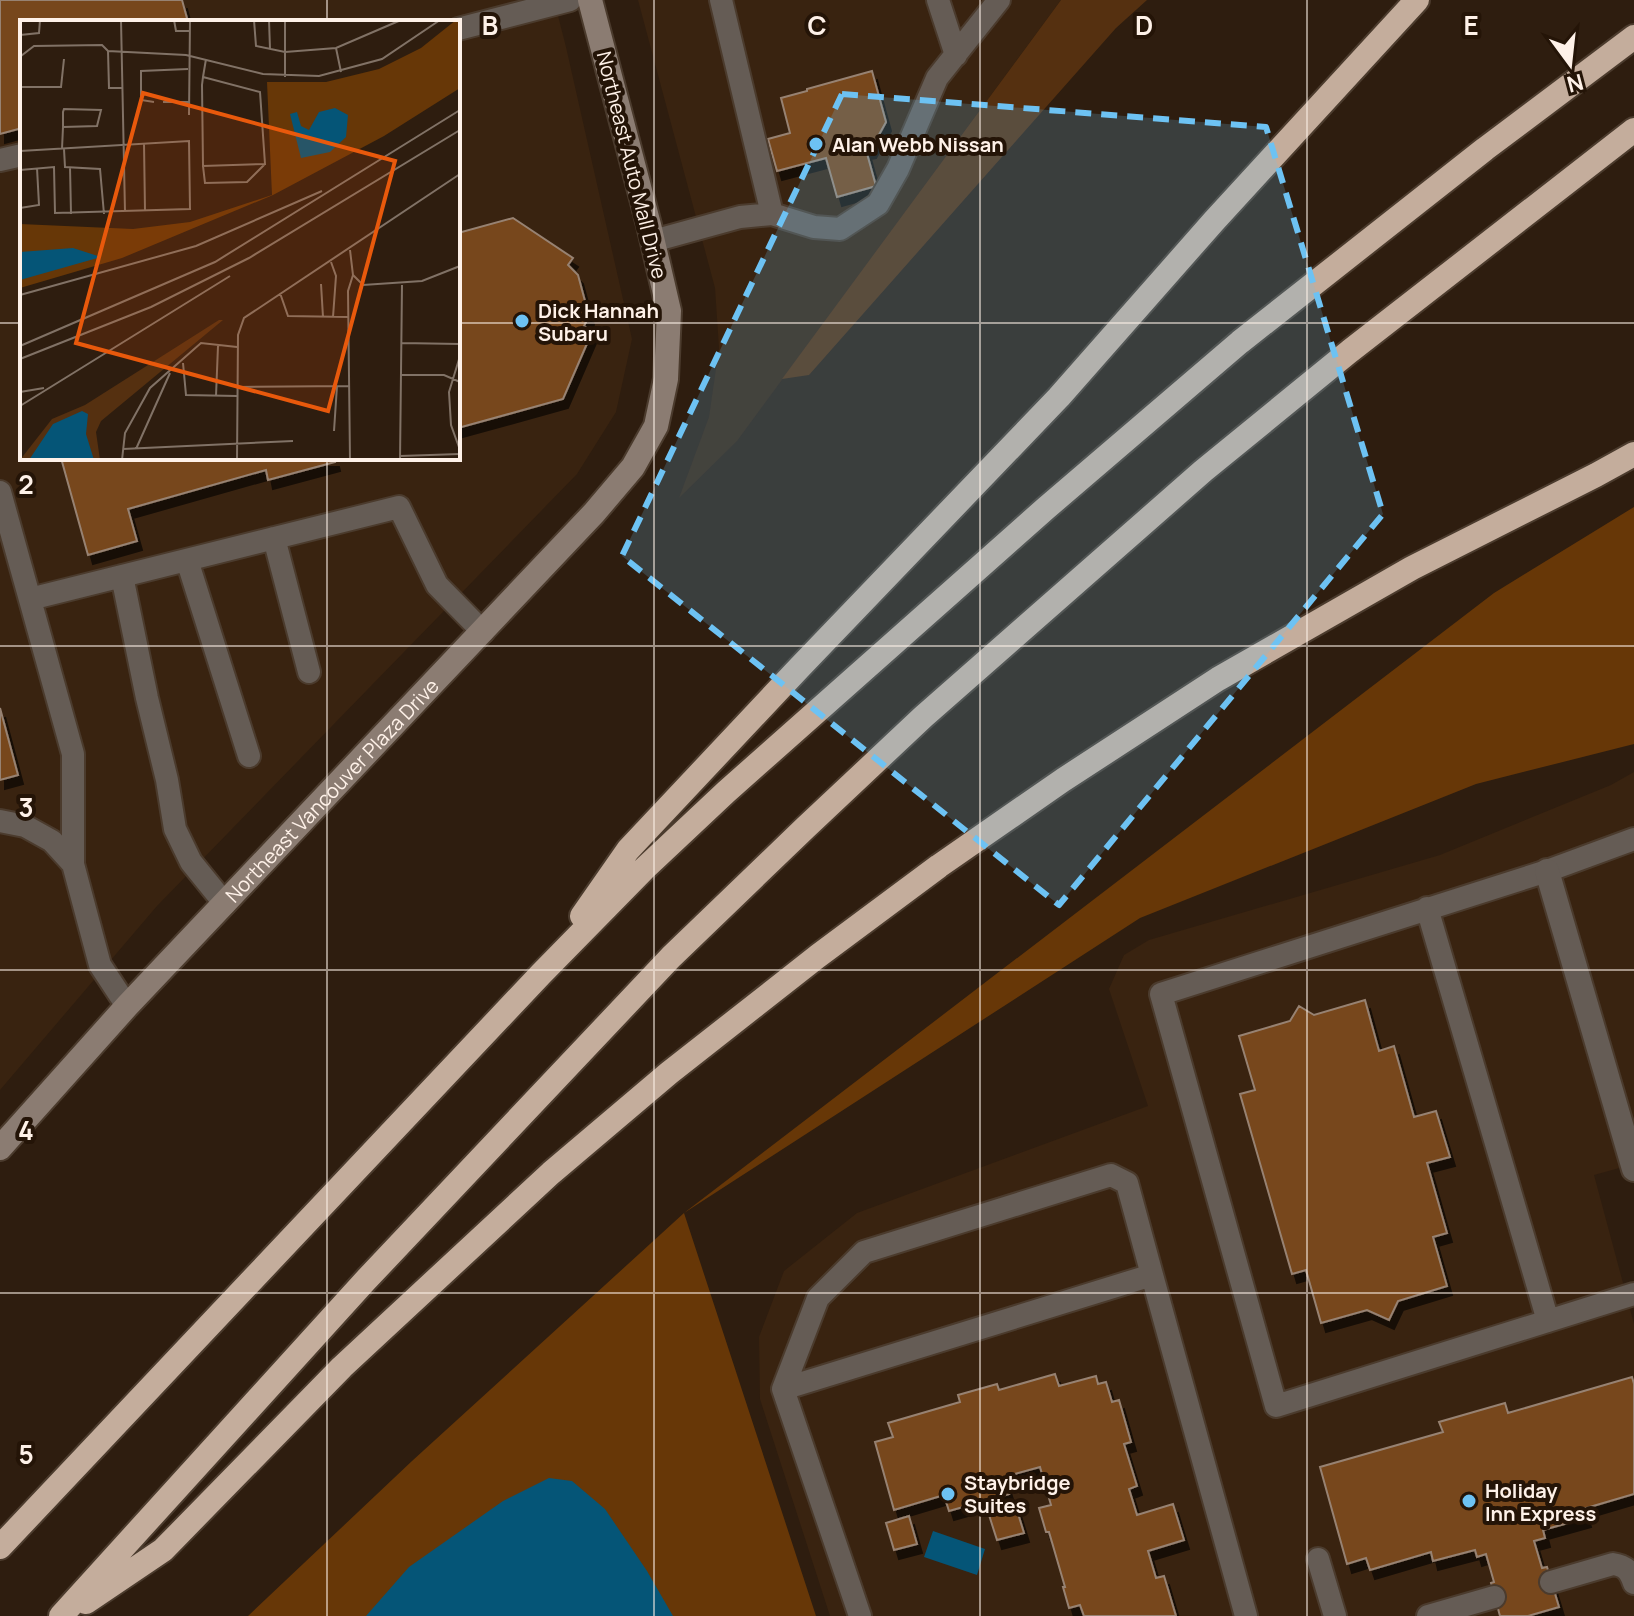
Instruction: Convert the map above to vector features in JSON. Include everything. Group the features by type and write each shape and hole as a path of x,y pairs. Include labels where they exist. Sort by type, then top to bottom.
{"highway":[{"path":"541,974 628,850 1059,397 1214,221 1417,0"},
{"path":"0,1547 541,974 644,869 726,792 1045,509 1240,342 1485,149 1634,37"},
{"path":"63,1616 386,1257 671,957 805,828 923,717 1203,471 1350,351 1634,130"},
{"path":"63,1616 163,1550 342,1367 551,1173 669,1073 903,893 1063,780 1218,679 1412,568 1634,454"}],"street":[{"name":"Northeast Auto Mall Drive","path":"590,0 669,311 666,379 656,426"},
{"name":"Northeast Vancouver Plaza Drive","path":"0,1148 127,1006 594,513 633,467 656,426"},
{"path":"1547,871 1634,1169"}],"lane":[{"path":"460,28 570,0"},
{"path":"721,0 772,214"},
{"path":"938,0 956,55"},
{"path":"653,241 740,217 772,214 814,227 840,229 878,204 898,169 937,78 999,0"},
{"path":"0,160 20,155"},
{"path":"0,492 73,754 73,864 100,965 127,1006"},
{"path":"30,599 399,507 437,585 483,632"},
{"path":"274,538 309,672"},
{"path":"187,560 249,756"},
{"path":"122,576 175,829 191,862 225,904"},
{"path":"0,821 25,826 52,841 73,864"},
{"path":"1634,839 1547,871 1161,994 1276,1406 1634,1294"},
{"path":"1427,908 1548,1321"},
{"path":"860,1616 783,1389 818,1298 864,1252 1111,1175 1127,1183 1246,1616"},
{"path":"783,1389 1152,1275"},
{"path":"1318,1559 1335,1616"},
{"path":"1551,1582 1613,1564 1624,1566 1631,1573 1634,1583"},
{"path":"1428,1616 1494,1597"}],"highlighted area":[{"path":"842,94 1266,127 1383,514 1059,905 622,556"}],"shaded area":[{"name":"Dick Hannah Subaru","path":"0,0 554,0 632,339 616,412 577,474 157,906 0,1090"},
{"name":"Alan Webb Nissan","path":"638,0 1061,0 737,441 679,498 709,417 719,348 715,288"},
{"path":"1061,0 1147,0 1116,28 809,375 782,379"},
{"path":"1634,507 1634,744 1476,784 1140,918 684,1213 1494,593"},
{"path":"1634,772 1634,1164 1594,1175 1634,1324 1634,1616 830,1616 760,1399 759,1337 784,1271 857,1213 1148,1106 1109,989 1124,955 1149,940 1440,855 1611,785"},
{"path":"684,1213 816,1616 248,1616 412,1461"}],"water":[{"path":"549,1478 572,1481 605,1509 673,1616 366,1616 409,1567 503,1501"},
{"path":"933,1531 985,1549 977,1575 924,1557"}],"building":[{"path":"0,0 182,0 187,20 20,20 20,129 0,134"},
{"path":"872,71 886,122 871,149 866,150 876,186 837,197 826,158 777,171 768,139 790,133 781,98"},
{"name":"Dick Hannah Subaru","path":"513,218 573,258 568,265 578,275 589,316 584,326 592,332 563,399 460,427 460,232"},
{"path":"62,460 334,460 268,480 266,470 128,509 137,541 88,555"},
{"path":"0,708 18,775 0,780"},
{"path":"1365,1000 1379,1051 1394,1046 1414,1117 1436,1111 1450,1157 1427,1163 1447,1233 1433,1237 1447,1286 1398,1301 1389,1320 1367,1310 1321,1323 1306,1270 1292,1274 1240,1094 1255,1090 1239,1036 1290,1021 1299,1006 1314,1015"},
{"name":"Staybridge Suites","path":"1055,1374 1059,1386 1096,1376 1098,1384 1106,1382 1112,1402 1119,1400 1131,1442 1124,1444 1137,1486 1129,1489 1137,1515 1173,1504 1184,1540 1148,1551 1156,1578 1164,1576 1176,1616 1084,1616 1080,1605 1069,1608 1049,1532 1046,1532 1039,1508 1051,1505 1040,1467 1004,1477 1009,1494 949,1511 944,1495 894,1510 875,1442 893,1437 888,1423 960,1402 958,1395 997,1384 999,1390"},
{"name":"Holiday Inn Express","path":"1632,1377 1634,1494 1583,1509 1586,1518 1543,1530 1545,1538 1534,1541 1542,1568 1547,1567 1559,1607 1528,1616 1500,1616 1486,1554 1477,1557 1475,1550 1433,1561 1431,1552 1370,1570 1366,1558 1347,1564 1320,1467 1443,1432 1439,1422 1505,1403 1508,1413"},
{"path":"1016,1507 1024,1533 997,1540 989,1515"},
{"path":"909,1516 917,1544 894,1550 886,1523"}],"place":[{"name":"Alan Webb Nissan","path":"816,144"},
{"name":"Dick Hannah Subaru","path":"522,321"},
{"name":"Staybridge Suites","path":"948,1494"},
{"name":"Holiday Inn Express","path":"1469,1501"}]}
